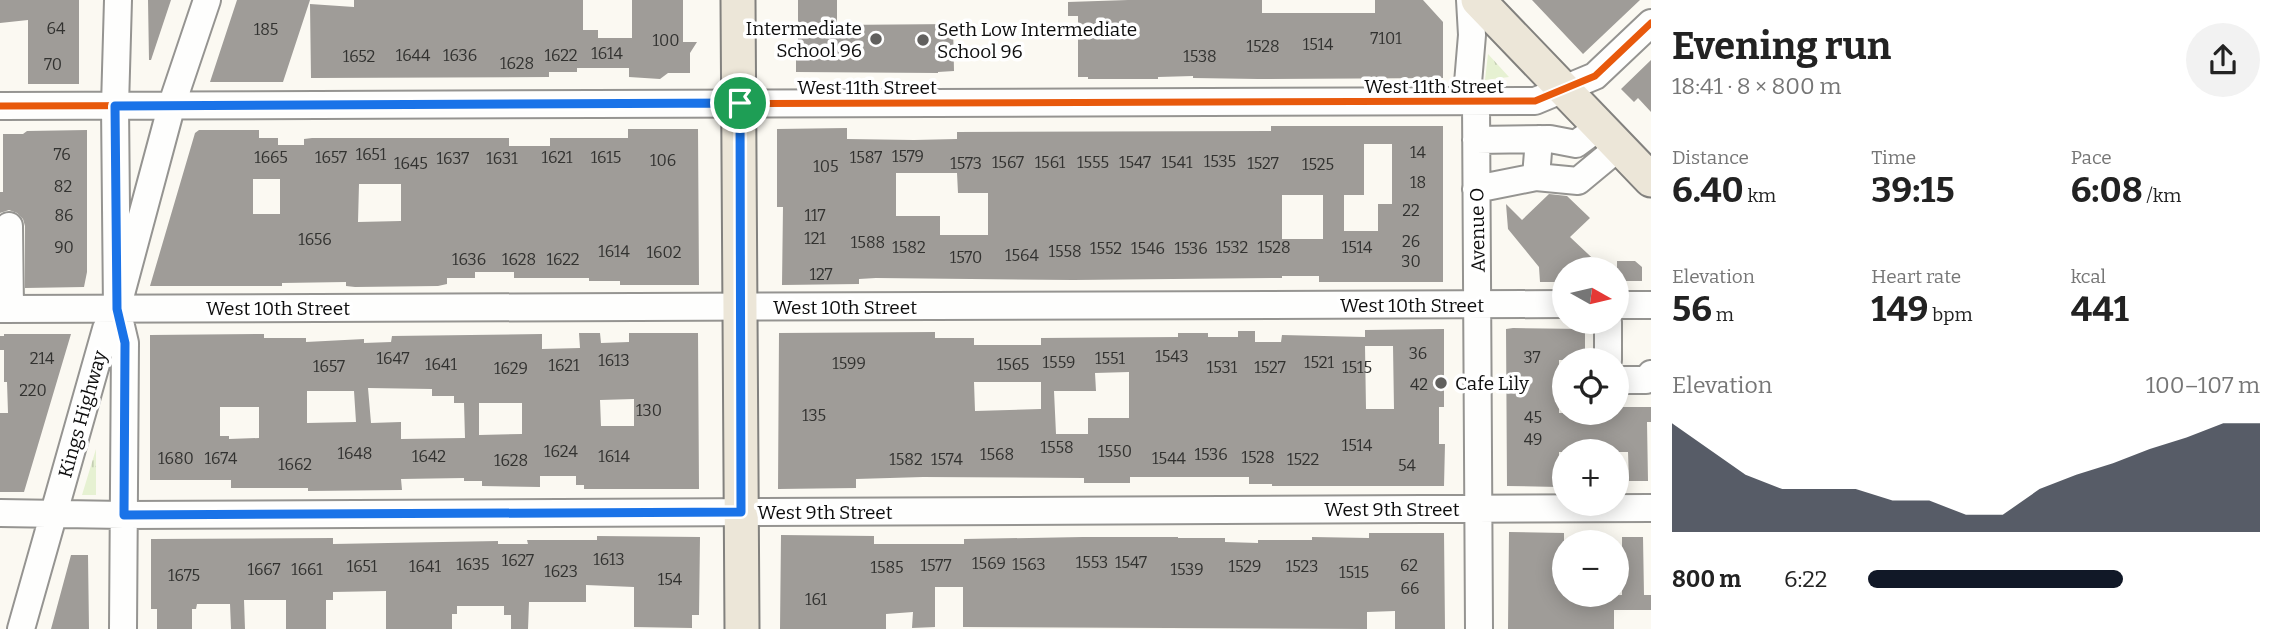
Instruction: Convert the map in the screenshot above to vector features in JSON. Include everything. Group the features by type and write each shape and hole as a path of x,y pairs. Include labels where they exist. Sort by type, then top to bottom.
{"main road":[{"path":"737,0 740,103 742,629"},
{"path":"1478,0 1651,180"}],"street":[{"path":"118,0 115,106 117,309 125,343 123,629"},
{"name":"Kings Highway","path":"21,629 106,329 117,309 172,104 207,0"},
{"name":"Avenue O","path":"1470,0 1472,35 1468,83 1476,102 1479,629"},
{"name":"West 11th Street","path":"0,106 1535,101 1595,76 1651,23"},
{"path":"1476,140 1550,139 1576,144 1609,137"},
{"path":"1476,189 1536,177 1578,181 1609,137"},
{"path":"1536,177 1539,139"},
{"path":"5,309 9,226"},
{"name":"West 10th Street","path":"5,309 1552,304"},
{"path":"1629,305 1651,305"},
{"path":"1629,380 1646,380 1651,374"},
{"name":"West 9th Street","path":"0,513 124,515 1651,508"}],"green space":[{"path":"1488,54 1509,77 1485,80"},
{"path":"96,449 96,495 82,495"}],"building":[{"path":"0,0 79,0 79,84 28,84 28,20 0,23"},
{"path":"148,0 171,0 151,60 149,60"},
{"path":"237,0 310,0 283,82 210,82"},
{"path":"354,0 583,0 583,30 598,30 598,38 632,38 632,0 683,0 683,42 697,42 690,53 690,73 668,73 660,79 629,77 629,68 577,68 577,72 549,72 549,77 311,78 310,4 354,7"},
{"name":"Intermediate School 96","path":"798,0 837,0 837,25 953,24 954,71 796,72"},
{"path":"1262,0 1262,13 1375,13 1375,0 1423,0 1443,22 1443,78 1078,77 1078,16 1068,16 1068,2"},
{"path":"1532,0 1640,0 1583,54"},
{"path":"1651,60 1651,112 1638,98 1634,102 1621,89"},
{"path":"1271,126 1443,126 1443,282 1319,282 1319,276 1282,276 1073,280 876,278 859,279 859,284 782,285 783,207 777,207 777,129 847,128 847,139 914,140 957,139 957,132 1271,131","holes":["1364,144 1392,144 1392,204 1378,204 1378,231 1344,231 1344,195 1364,195","896,173 957,173 958,193 988,193 988,235 940,235 940,216 896,216","1282,195 1323,195 1323,239 1282,239"]},
{"path":"628,129 698,129 699,285 620,285 620,281 589,281 589,278 514,278 514,272 475,272 475,278 447,278 447,284 438,286 355,287 346,286 346,282 282,283 282,286 150,286 195,133 199,130 259,130 259,138 278,138 278,145 304,145 304,139 312,138 509,138 509,146 550,146 550,138 628,138","holes":["253,179 280,179 280,214 253,214","359,184 401,184 401,221 358,222"]},
{"path":"87,130 87,272 84,287 25,288 23,219 9,210 0,213 0,192 3,192 3,134"},
{"path":"1549,194 1567,196 1590,218 1570,237 1591,257 1552,257 1552,282 1540,282 1539,267 1508,229 1506,204 1522,220"},
{"path":"1629,261 1635,261 1642,267 1642,281 1629,281"},
{"path":"1444,329 1444,407 1439,407 1439,444 1445,444 1444,486 1272,486 1249,484 1249,477 1130,477 1130,483 1084,483 1084,478 923,477 856,479 856,488 778,489 779,333 935,332 935,338 974,338 974,345 1041,345 1041,338 1178,337 1178,333 1238,337 1238,331 1255,331 1255,342 1281,342 1282,335 1365,337 1365,330","holes":["1365,346 1393,346 1394,409 1366,409","1129,372 1129,418 1088,418 1088,434 1056,434 1054,391 1096,391 1095,373","974,382 1041,382 1041,409 975,411"]},
{"path":"1506,329 1552,329 1552,334 1585,334 1585,348 1552,348 1552,425 1629,425 1629,407 1651,407 1651,422 1647,422 1648,481 1629,481 1629,439 1552,439 1552,487 1507,486"},
{"path":"579,333 600,333 601,343 629,342 629,333 698,333 699,489 584,489 584,485 576,485 576,476 540,476 540,487 482,486 482,481 464,481 464,478 401,479 402,490 308,491 308,488 231,488 231,480 150,480 150,335 264,334 264,338 306,338 306,342 364,339 364,343 391,342 392,336 542,334 542,349 580,348","holes":["368,388 432,389 432,396 454,396 454,403 464,403 465,438 401,439 401,422 371,423","307,391 354,391 356,422 307,423","634,399 634,426 601,426 600,400","479,403 522,403 522,434 479,435","220,407 259,407 259,438 229,439 229,436 220,436"]},
{"path":"71,334 24,492 0,492 0,413 8,413 4,350 0,350 0,336"},
{"path":"1509,532 1552,533 1552,607 1629,607 1629,537 1643,537 1644,595 1651,595 1651,610 1614,610 1614,629 1508,629"},
{"path":"1369,533 1444,533 1445,629 1395,629 1395,611 1367,612 1367,629 963,627 963,587 935,587 935,627 912,628 913,612 886,614 886,629 780,629 781,535 874,536 874,544 964,544 964,539 1083,537 1225,538 1225,542 1258,543 1258,540 1312,540 1312,537 1369,538"},
{"path":"597,536 700,537 699,615 692,615 692,628 634,627 634,587 586,585 586,602 529,602 528,629 511,629 511,615 504,615 504,606 457,606 457,614 452,614 452,629 386,629 386,591 333,592 333,600 326,600 326,629 286,629 286,600 244,600 245,629 231,629 230,604 197,604 196,609 192,609 192,629 157,629 157,609 151,609 151,539 333,538 333,544 498,541 498,544 528,544 527,540 597,540"},
{"path":"71,555 88,555 89,629 51,629"}],"cycle path":[{"path":"0,106 1535,101 1595,76 1651,23"}],"place":[{"name":"Intermediate School 96","path":"876,39"},
{"name":"Seth Low Intermediate School 96","path":"923,40"},
{"name":"Cafe Lily","path":"1441,383"}],"route":[{"path":"740,103 741,512 124,515 125,343 117,309 115,106 740,103"}]}
